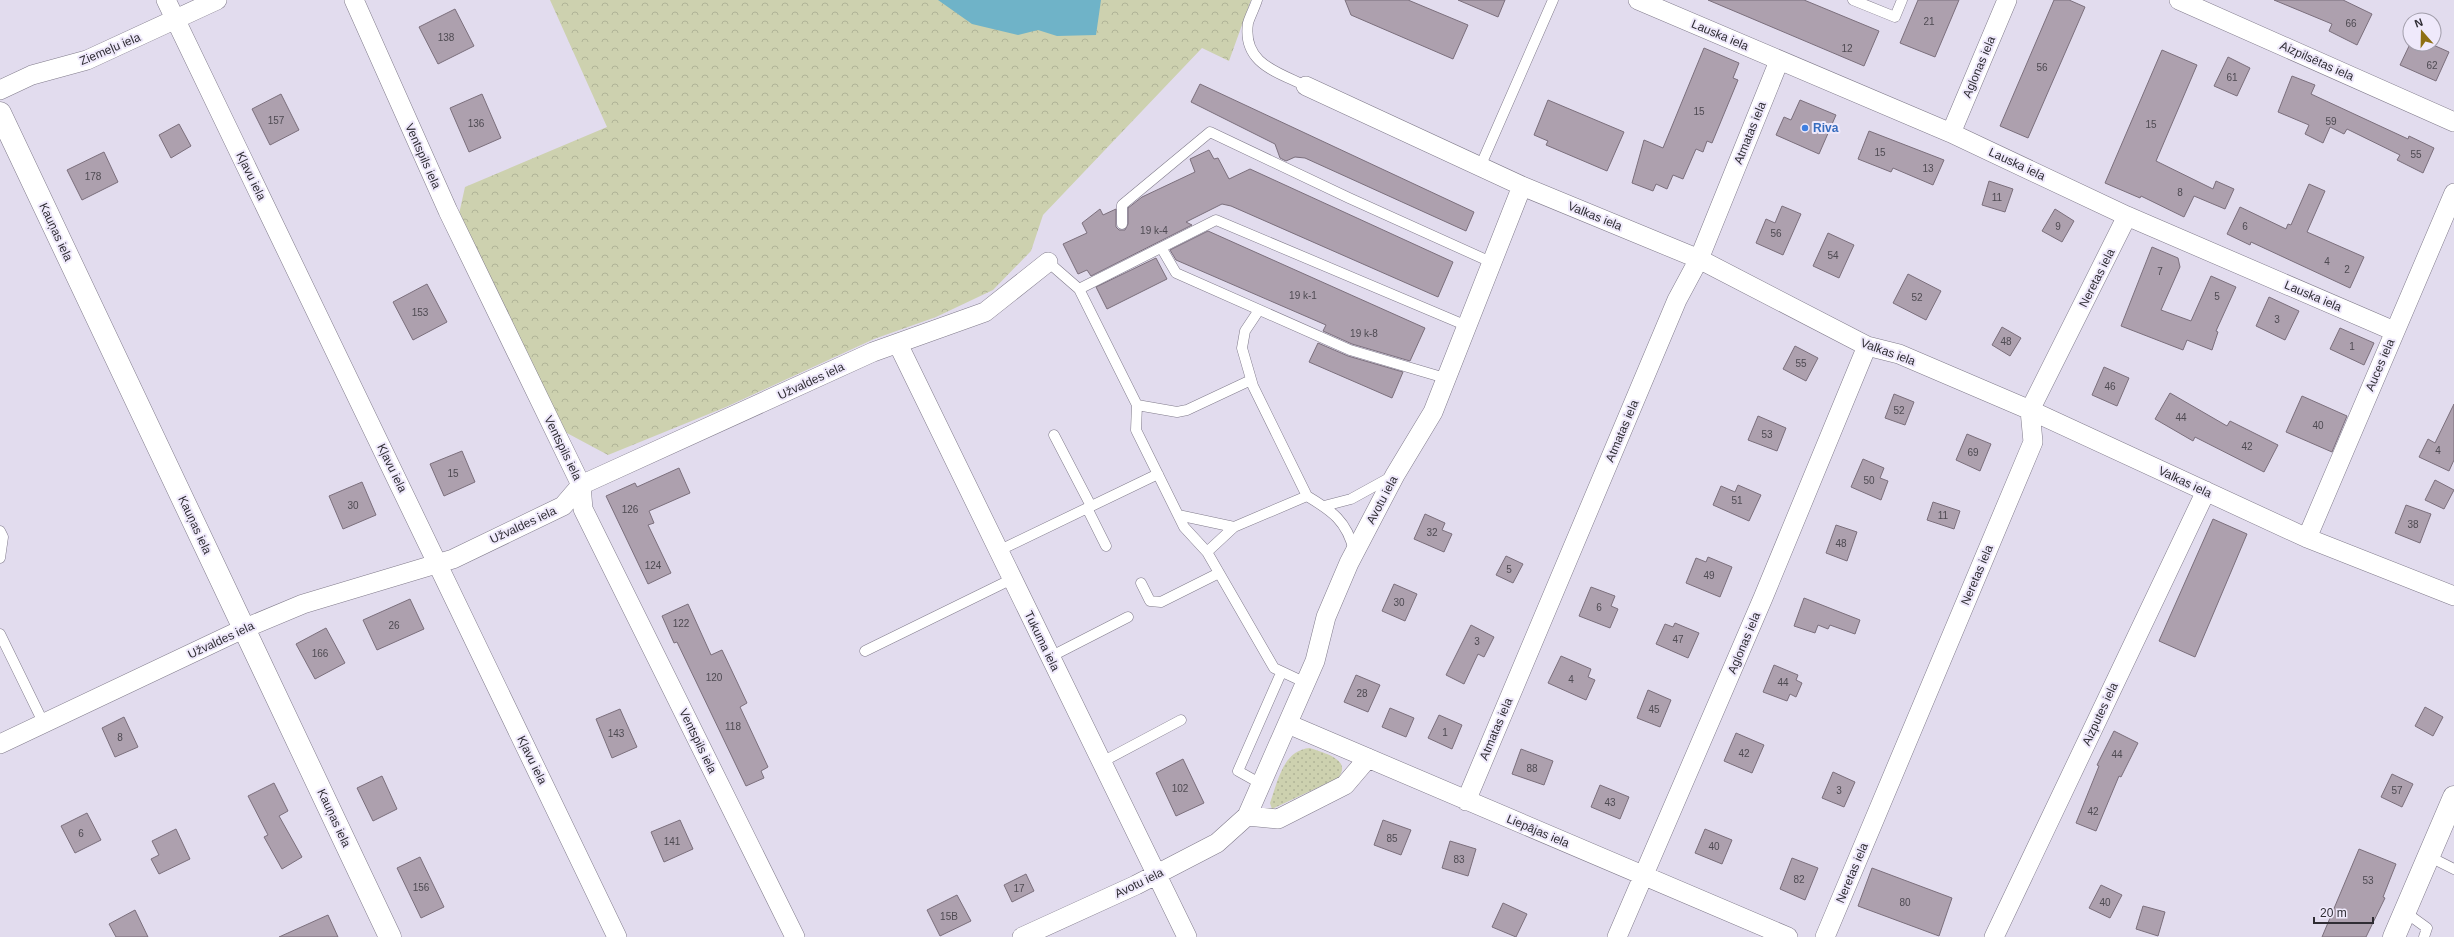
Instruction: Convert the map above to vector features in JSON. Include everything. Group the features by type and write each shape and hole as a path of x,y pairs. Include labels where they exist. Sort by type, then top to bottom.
{"street":[{"name":"Kļavu iela","path":"166,0 616,937"},
{"name":"Ziemeļu iela","path":"0,90 32,75 87,60 217,0"},
{"name":"Ventspils iela","path":"354,0 448,212 581,485 583,509 795,937"},
{"name":"Lauska iela","path":"1638,0 1951,134 2127,216 2394,331"},
{"name":"Aglonas iela","path":"1951,134 2007,0"},
{"name":"Aizpilsētas iela","path":"2179,0 2454,122"},
{"name":"Atmatas iela","path":"1466,801 1677,300 1700,258 1779,61"},
{"name":"Valkas iela","path":"1306,86 1522,186 1700,258 1867,346 1900,354 2030,410 2307,538 2454,596"},
{"name":"Kauņas iela","path":"3,127 390,937"},
{"name":"Avotu iela","path":"1022,937 1157,874 1217,843 1247,816 1263,784 1306,684 1315,661 1326,617 1354,552 1395,475 1433,412 1445,378 1493,263 1522,186"},
{"name":"Auces iela","path":"2307,538 2454,193"},
{"name":"Neretas iela","path":"1825,937 2033,442 2030,410 2127,216"},
{"name":"Užvaldes iela","path":"0,744 243,629 303,604 437,562 453,559 542,518 563,506 581,485 873,352 985,312 1048,262"},
{"name":"Tukuma iela","path":"898,344 998,552 1187,937"},
{"name":"Aglonas iela","path":"1617,937 1654,846 1660,839 1763,598 1867,346"},
{"name":"Aizputes iela","path":"1994,937 2206,491"},
{"name":"Liepājas iela","path":"1288,724 1788,937"},
{"path":"1247,816 1278,819 1344,785 1368,758"},
{"path":"2394,937 2454,797"}],"lane":[{"path":"1257,0 1248,23 1249,43 1254,54 1261,65 1306,86"},
{"path":"1480,167 1553,0"},
{"path":"1853,0 1895,17 1902,0"},
{"path":"1122,224 1122,205 1210,132 1348,198 1493,263"},
{"path":"1079,289 1216,220 1467,326"},
{"path":"1162,248 1176,274 1350,350 1445,378"},
{"path":"1048,262 1079,289 1137,405 1136,430 1184,527 1207,552 1274,668 1281,673 1306,684"},
{"path":"1259,310 1245,331 1242,348 1251,380 1307,496 1324,506 1343,523 1350,535 1354,552"},
{"path":"1137,405 1177,412 1182,411 1251,380"},
{"path":"1054,435 1106,546"},
{"path":"998,552 1158,474"},
{"path":"1324,506 1351,499 1395,475"},
{"path":"1207,552 1234,528 1307,496"},
{"path":"1178,515 1234,528"},
{"path":"0,531 3,537 0,558"},
{"path":"1141,583 1150,600 1161,602 1219,573"},
{"path":"865,651 1012,579"},
{"path":"1050,657 1128,618"},
{"path":"0,634 44,724"},
{"path":"1263,784 1238,771 1281,673"},
{"path":"1102,762 1181,720"},
{"path":"2428,856 2454,869"},
{"path":"2404,912 2427,928 2424,937"}],"green space":[{"path":"550,0 1251,0 1229,61 1202,48 1043,215 1031,251 993,290 936,317 874,339 726,407 608,455 565,432 459,214 465,187 607,127"},
{"path":"1310,748 1329,755 1339,761 1342,766 1342,771 1338,778 1272,809 1270,803 1283,768 1293,754"}],"water":[{"path":"938,0 1101,0 1096,35 1057,36 1038,30 1018,35 972,24"}],"building":[{"path":"1345,0 1408,0 1468,25 1453,59 1351,15"},
{"path":"1458,0 1505,0 1498,17"},
{"path":"1708,0 1804,0 1879,31 1864,66"},
{"path":"1918,0 1959,0 1935,57 1900,43"},
{"path":"2054,0 2069,0 2085,7 2028,138 2000,126"},
{"path":"2274,0 2343,0 2372,14 2357,45 2329,31 2332,24"},
{"path":"455,9 474,46 438,64 419,27"},
{"path":"1704,48 1739,63 1733,78 1738,80 1712,143 1707,141 1703,152 1696,149 1683,179 1673,175 1667,189 1656,184 1653,191 1632,183 1644,140 1663,148"},
{"path":"2442,49 2449,52 2436,81 2400,65 2406,52 2442,52"},
{"path":"2162,50 2197,65 2156,161 2213,189 2216,181 2234,189 2225,209 2194,196 2184,217 2141,196 2140,198 2105,183"},
{"path":"2228,57 2250,68 2237,96 2214,86"},
{"path":"2292,76 2315,85 2311,94 2408,139 2409,136 2434,148 2423,173 2397,160 2400,155 2347,129 2344,134 2330,127 2323,143 2305,134 2309,125 2278,112"},
{"path":"1200,84 1474,212 1466,231 1305,158 1295,157 1286,161 1280,158 1275,144 1191,102"},
{"path":"281,94 299,130 270,145 252,109"},
{"path":"482,94 501,138 469,152 450,108"},
{"path":"1548,100 1624,132 1607,171 1546,145 1548,141 1534,135"},
{"name":"Riva","path":"1800,100 1836,115 1819,154 1776,135 1784,117 1791,120"},
{"path":"179,124 191,146 171,158 159,135"},
{"path":"1869,131 1944,160 1933,185 1893,168 1891,172 1858,159"},
{"path":"1209,150 1214,159 1218,158 1229,179 1250,169 1453,262 1438,297 1231,206 1222,204 1186,222 1192,225 1091,276 1087,270 1078,274 1063,244 1087,233 1082,223 1100,209 1103,215 1116,209 1116,227 1119,230 1125,230 1128,224 1128,208 1142,197 1195,172 1190,159"},
{"path":"104,152 118,182 82,200 67,170"},
{"path":"1989,181 2013,189 2005,212 1982,205"},
{"path":"2309,184 2325,191 2307,232 2364,257 2350,288 2251,242 2250,245 2227,234 2240,207 2286,229 2288,224 2291,225"},
{"path":"1782,206 1801,214 1783,255 1756,243 1766,219 1775,223"},
{"path":"2055,209 2074,221 2062,242 2042,231"},
{"path":"1208,231 1425,328 1410,361 1352,344 1323,331 1326,325 1176,260 1170,250"},
{"path":"1828,233 1854,245 1839,278 1813,266"},
{"path":"2152,247 2178,258 2180,267 2161,310 2191,321 2211,276 2236,287 2216,331 2218,332 2212,350 2187,340 2183,350 2121,326"},
{"path":"1156,258 1167,279 1107,309 1096,287"},
{"path":"1908,274 1941,291 1926,320 1893,303"},
{"path":"427,284 447,322 413,340 393,302"},
{"path":"2269,297 2299,311 2285,340 2256,326"},
{"path":"2002,327 2021,338 2010,356 1992,345"},
{"path":"2340,328 2374,343 2364,365 2330,349"},
{"path":"1318,343 1348,356 1403,372 1392,398 1309,362"},
{"path":"1795,346 1818,358 1806,381 1783,369"},
{"path":"2104,367 2129,378 2117,406 2092,395"},
{"path":"2170,393 2227,426 2230,421 2278,445 2264,472 2195,437 2193,441 2155,419"},
{"path":"1894,394 1914,402 1905,425 1885,418"},
{"path":"2302,396 2347,416 2332,452 2286,432"},
{"path":"2454,404 2454,460 2449,471 2419,457 2428,439 2435,443"},
{"path":"1758,416 1786,428 1777,451 1748,440"},
{"path":"1967,434 1991,444 1980,471 1956,460"},
{"path":"462,451 475,482 444,496 430,464"},
{"path":"1863,459 1884,468 1880,478 1888,481 1881,500 1851,487"},
{"path":"679,468 690,493 649,511 654,523 648,525 671,573 648,584 606,496 635,483 637,487"},
{"path":"2435,480 2454,490 2444,509 2425,500"},
{"path":"362,482 376,515 343,529 329,496"},
{"path":"1738,485 1761,495 1749,521 1713,505 1721,486 1735,492"},
{"path":"1933,502 1960,511 1954,529 1927,520"},
{"path":"2406,505 2431,514 2420,543 2395,533"},
{"path":"1425,514 1445,523 1442,530 1452,534 1444,552 1414,539"},
{"path":"2213,519 2247,534 2195,657 2159,641"},
{"path":"1836,525 1857,532 1847,561 1826,553"},
{"path":"1506,556 1523,564 1513,583 1496,575"},
{"path":"1708,557 1732,567 1720,597 1686,583 1696,558 1706,562"},
{"path":"1394,584 1417,594 1405,621 1382,611"},
{"path":"1591,587 1615,596 1611,606 1618,609 1610,628 1579,616"},
{"path":"1804,598 1860,620 1855,634 1830,625 1828,629 1818,625 1815,633 1794,626"},
{"path":"410,599 424,629 377,650 363,620"},
{"path":"688,604 711,655 722,650 747,703 740,707 768,767 761,771 764,778 746,786 677,642 674,643 662,616"},
{"path":"1675,623 1699,633 1688,658 1656,644 1665,624 1673,627"},
{"path":"1471,625 1494,637 1484,657 1478,654 1464,684 1446,675"},
{"path":"326,628 345,663 315,679 296,644"},
{"path":"1561,656 1591,669 1588,677 1595,680 1586,700 1548,683"},
{"path":"1774,665 1798,675 1796,680 1802,683 1796,697 1790,694 1787,701 1763,692"},
{"path":"1356,675 1380,685 1368,712 1344,702"},
{"path":"1648,690 1671,700 1660,727 1637,718"},
{"path":"2425,707 2443,717 2433,736 2415,726"},
{"path":"1390,708 1414,718 1406,737 1382,727"},
{"path":"620,709 637,747 612,758 596,719"},
{"path":"1439,715 1462,725 1452,749 1428,738"},
{"path":"124,717 138,747 115,757 102,728"},
{"path":"2114,731 2138,743 2121,777 2119,776 2096,831 2076,823 2099,766 2097,765"},
{"path":"1736,733 1764,745 1752,773 1724,761"},
{"path":"1521,749 1553,761 1544,785 1512,774"},
{"path":"1183,759 1204,803 1176,816 1156,773"},
{"path":"1833,772 1855,782 1844,807 1822,798"},
{"path":"2392,774 2413,784 2402,807 2381,797"},
{"path":"382,776 397,809 373,821 357,788"},
{"path":"274,783 288,811 279,816 302,857 282,869 264,837 268,835 248,796"},
{"path":"1600,785 1629,797 1620,819 1591,807"},
{"path":"87,813 101,840 75,853 61,826"},
{"path":"680,820 693,849 664,862 651,832"},
{"path":"1383,820 1411,830 1401,855 1374,845"},
{"path":"176,829 190,859 159,874 151,859 159,855 152,841"},
{"path":"1705,829 1732,840 1722,864 1695,853"},
{"path":"1450,841 1476,849 1468,876 1442,868"},
{"path":"2359,849 2396,864 2383,897 2385,898 2366,937 2322,937"},
{"path":"420,857 444,907 421,918 397,868"},
{"path":"1792,858 1818,868 1805,900 1780,889"},
{"path":"1872,868 1952,898 1939,936 1858,906"},
{"path":"1026,874 1034,891 1012,902 1004,885"},
{"path":"2101,885 2122,895 2110,918 2089,908"},
{"path":"957,895 971,921 940,936 927,910"},
{"path":"1503,903 1527,914 1516,937 1492,927"},
{"path":"2143,906 2165,912 2158,936 2136,929"},
{"path":"135,910 148,937 116,937 109,924"},
{"path":"328,915 338,937 279,937"}],"place":[{"name":"Riva","path":"1805,128"}]}
